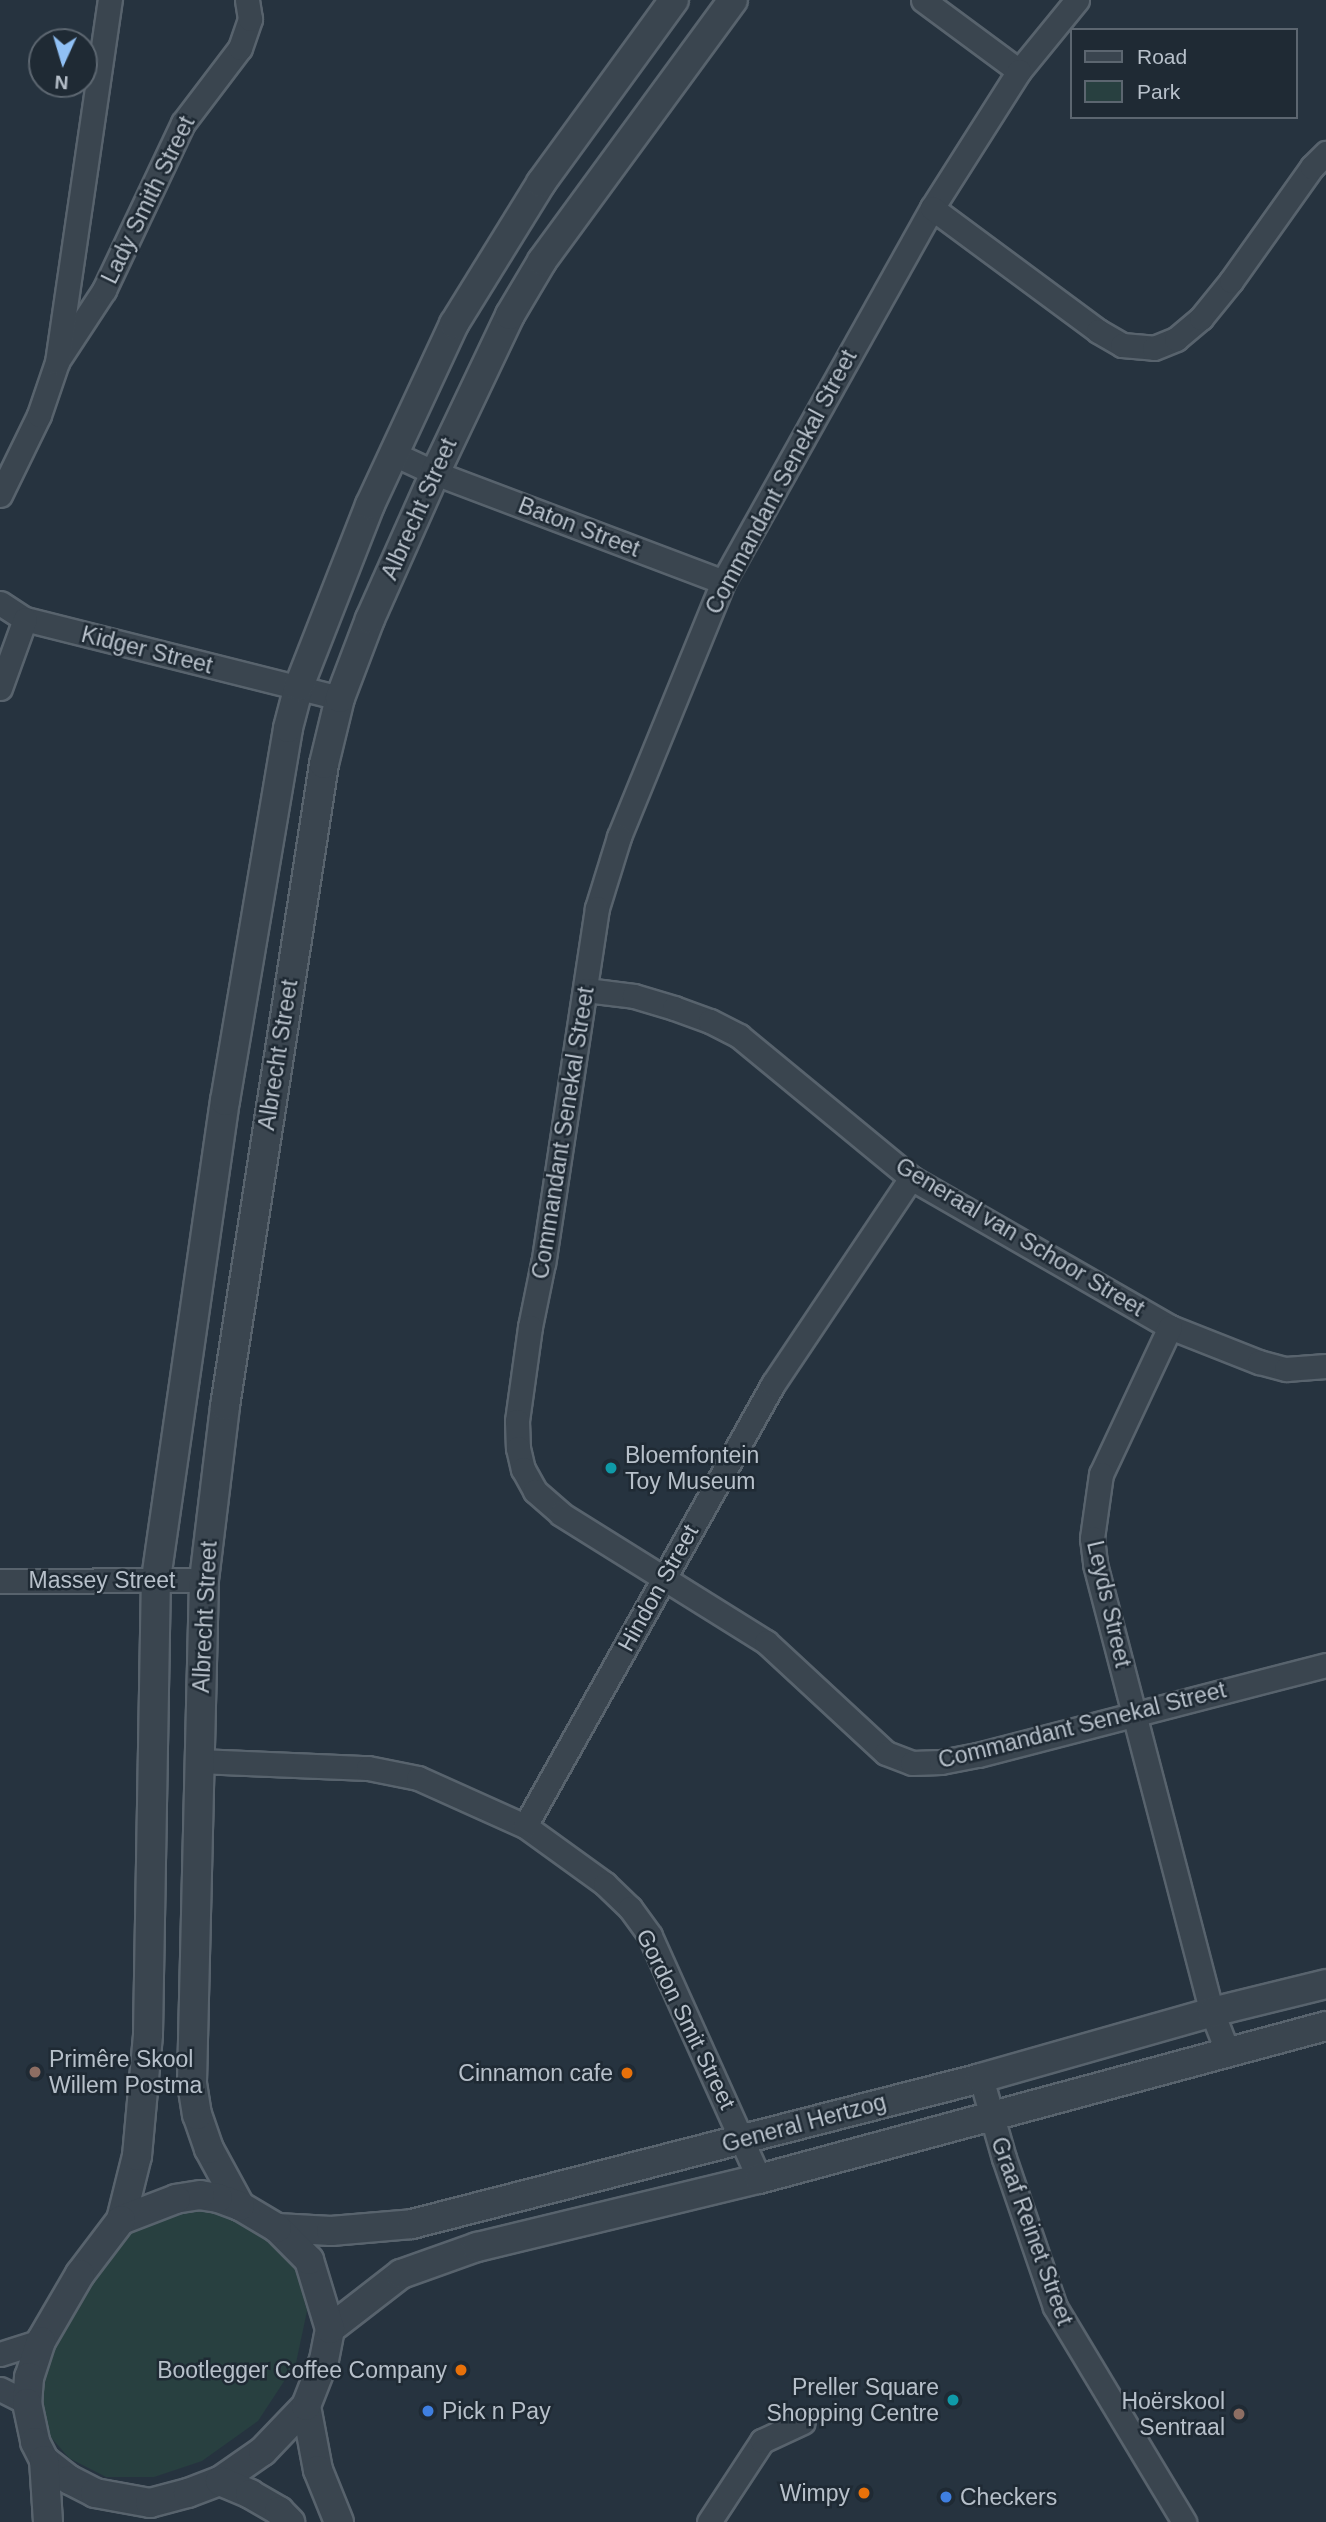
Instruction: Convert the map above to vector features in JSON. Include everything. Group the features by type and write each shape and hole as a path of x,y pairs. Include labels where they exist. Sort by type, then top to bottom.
{"street":[{"name":"Lady Smith Street","path":"0,495 39,415 57,362 110,0"},
{"name":"Lady Smith Street","path":"57,362 104,290 183,123 240,48 250,19 247,0"},
{"name":"Albrecht Street","path":"121,2220 137,2156 148,2034 156,1579 225,1101 288,728 299,686 370,505 454,324 556,162 674,0"},
{"name":"Albrecht Street","path":"240,2206 209,2149 197,2115 192,2082 204,1580 225,1406 324,764 340,698 370,619 510,315 542,261 595,186 733,0"},
{"path":"923,0 1019,71"},
{"name":"Commandant Senekal Street","path":"1077,0 1019,71 932,208 723,582 619,837 597,908 530,1327 517,1421 518,1448 523,1469 535,1491 561,1514 662,1580 766,1642 886,1753 912,1763 941,1762 978,1755 1326,1665"},
{"path":"932,208 1098,331 1122,345 1154,348 1176,339 1201,318 1231,281 1312,167 1326,153"},
{"path":"556,162 595,186"},
{"name":"Baton Street","path":"394,454 435,473 723,582"},
{"name":"Kidger Street","path":"0,603 24,619 129,648 299,686 340,698"},
{"path":"0,688 24,619"},
{"name":"Generaal van Schoor Street","path":"586,990 634,996 674,1008 710,1021 739,1036 911,1178 1170,1327 1259,1362 1286,1368 1326,1366"},
{"name":"Hindon Street","path":"525,1826 773,1384 911,1178"},
{"name":"Leyds Street","path":"1170,1327 1101,1474 1094,1505 1092,1538 1095,1564 1212,2012 1228,2053"},
{"name":"Massey Street","path":"0,1581 204,1580"},
{"name":"Gordon Smit Street","path":"198,1761 368,1768 418,1778 525,1826 605,1884 630,1908 650,1936 760,2179"},
{"name":"General Hertzog","path":"278,2228 331,2231 412,2224 981,2078 1212,2012 1326,1984"},
{"name":"General Hertzog","path":"330,2329 401,2274 477,2247 760,2179 1326,2026"},
{"name":"Graaf Reinet Street","path":"981,2078 1055,2307 1184,2522"},
{"path":"44,2460 70,2480 143,2512 220,2481 263,2451 306,2406 324,2360 330,2329 309,2260 278,2228 240,2206 200,2195 148,2207 121,2220 80,2274 41,2341 29,2377 27,2403 35,2442 44,2460 48,2522"},
{"path":"0,2354 41,2341"},
{"path":"0,2389 27,2403"},
{"path":"306,2406 318,2470 339,2522"},
{"path":"709,2522 762,2441 803,2422"},
{"path":"220,2481 250,2494 279,2511 290,2522"}],"green space":[{"path":"200,2198 256,2217 293,2256 307,2311 296,2363 258,2421 202,2461 154,2477 106,2477 69,2458 42,2427 30,2378 99,2246"}],"place":[{"name":"Bloemfontein Toy Museum","path":"611,1468"},
{"name":"Primêre Skool Willem Postma","path":"35,2072"},
{"name":"Cinnamon cafe","path":"627,2073"},
{"name":"Bootlegger Coffee Company","path":"461,2370"},
{"name":"Preller Square Shopping Centre","path":"953,2400"},
{"name":"Pick n Pay","path":"428,2411"},
{"name":"Hoërskool Sentraal","path":"1239,2414"},
{"name":"Wimpy","path":"864,2493"},
{"name":"Checkers","path":"946,2497"}]}
